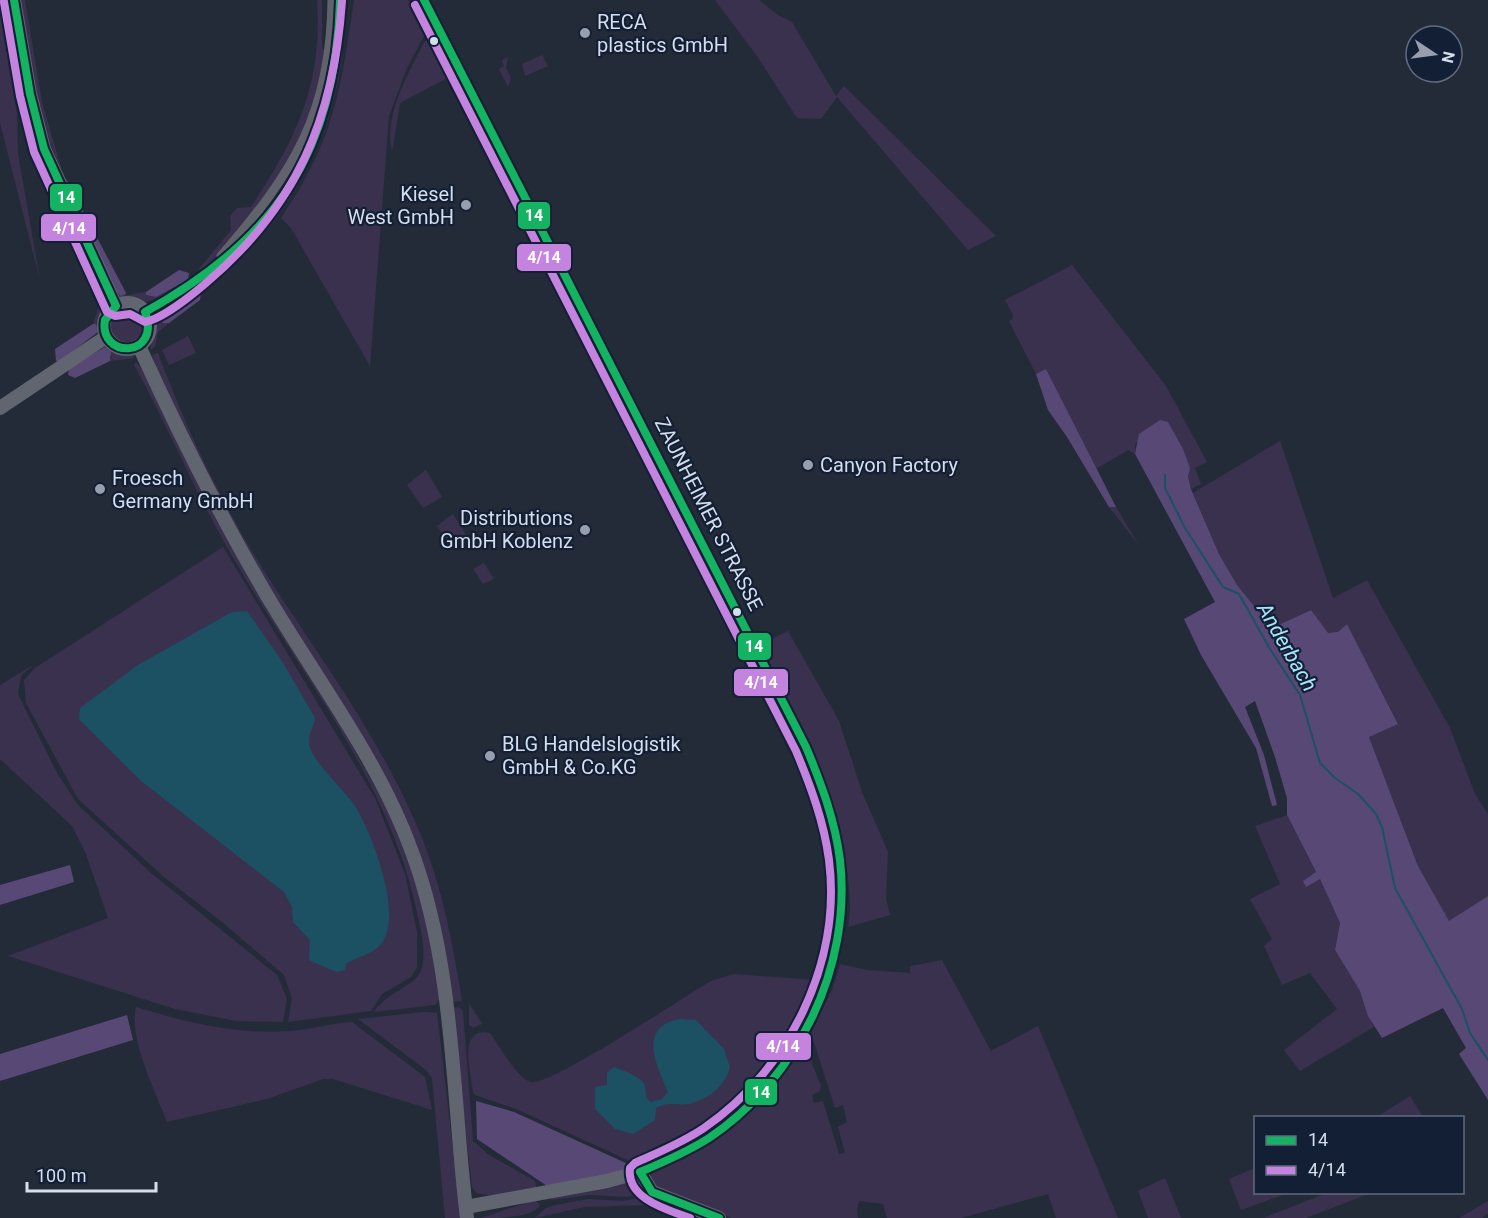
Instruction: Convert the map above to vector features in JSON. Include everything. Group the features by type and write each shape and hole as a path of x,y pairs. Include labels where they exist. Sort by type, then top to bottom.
{"main road":[{"path":"14,0 30,94 44,149 116,306"},
{"path":"132,303 145,312 150,330 139,346 120,348 106,337 104,323 116,306 132,303"},
{"path":"0,408 106,337"},
{"path":"139,346 219,515 364,754 390,801 412,851 429,905 440,958 467,1213"},
{"path":"640,1172 652,1192 719,1218"},
{"name":"ZAUNHEIMER STRASSE","path":"467,1213 640,1172"}],"street":[{"path":"210,270 268,201 301,146 324,78 332,0"},
{"path":"145,312 226,259 259,226 285,192 307,153 331,83 339,35 340,0"},
{"name":"ZAUNHEIMER STRASSE","path":"424,0 806,747 826,795 835,828 843,900 841,928 829,980 818,1009 772,1081 737,1116 695,1147 640,1172"},
{"path":"0,399 24,392"}],"shaded area":[{"path":"4,0 9,0 22,77 105,299 105,309 98,332 96,325 93,324 99,306 98,292 33,148 23,110"},
{"path":"19,0 25,0 42,102 62,171 41,122"},
{"path":"317,0 322,0 322,49 325,50 314,101 299,141 282,175 255,212 216,257 198,270 231,230 230,216 237,208 251,207 293,134 311,84 316,58"},
{"path":"354,0 408,0 427,30 407,68 389,116 370,366 291,228 281,218 299,190 324,139 345,61"},
{"path":"715,0 759,0 778,15 792,22 836,96 844,86 996,236 968,250 837,97 821,119 797,118 757,56"},
{"path":"0,11 17,114 18,154 40,280 0,123"},
{"path":"430,36 451,76 400,103 392,152 391,124 398,96 423,44"},
{"path":"339,50 343,51 328,117 301,179 284,208 263,235 239,259 212,280 210,278 231,260 301,174"},
{"path":"542,55 548,66 525,76 522,64"},
{"path":"508,57 506,68 511,78 508,87 499,69 504,66 502,60"},
{"path":"66,178 125,295 120,296 116,291 74,204"},
{"path":"1072,265 1166,386 1207,462 1195,468 1201,484 1191,489 1188,477 1190,468 1168,422 1135,444 1135,454 1128,450 1096,469 1046,369 1036,374 1009,321 1012,320 1013,315 1005,300"},
{"path":"179,270 189,273 188,280 156,297 146,295 146,292"},
{"path":"178,286 158,298 143,302 128,300 120,296 146,292 146,295 156,297"},
{"path":"195,289 201,291 200,300 169,323 163,323 160,314"},
{"path":"127,310 138,315 143,326 138,337 127,342 116,337 111,326 116,315"},
{"path":"160,314 160,320 169,323 158,332 155,347 150,350 153,326"},
{"path":"96,324 98,332 60,361 56,361 55,349"},
{"path":"188,336 196,353 169,365 162,350"},
{"path":"105,347 128,352 135,358 110,361 112,357"},
{"path":"105,347 111,352 110,361 75,378 68,375 69,368"},
{"path":"158,353 181,411 221,496 268,577 371,737 407,804 422,838 442,898 462,1001 450,1002 418,854 254,565 165,393 152,355"},
{"path":"136,362 143,370 395,823 425,910 440,998 435,1005 374,1012 379,1005 413,981 421,971 423,964 422,934 403,862 362,768 227,547 134,365"},
{"path":"1046,369 1116,507 1109,507 1048,410 1036,374"},
{"path":"1160,420 1168,422 1183,449 1190,468 1188,477 1191,489 1219,554 1237,585 1272,628 1311,610 1328,633 1338,632 1347,624 1398,724 1369,737 1418,866 1449,921 1488,896 1488,1100 1459,1054 1466,1048 1443,1008 1382,1038 1368,1016 1360,991 1335,950 1340,923 1320,879 1306,887 1303,881 1316,872 1287,815 1287,798 1255,701 1245,707 1264,755 1277,805 1272,806 1256,748 1201,655 1184,619 1215,602 1135,454 1139,434"},
{"path":"1280,441 1333,598 1367,580 1450,728 1475,794 1488,814 1488,896 1449,922 1418,866 1369,737 1398,723 1347,624 1338,633 1328,634 1311,610 1272,628 1237,585 1219,554 1193,493"},
{"path":"426,470 442,497 423,508 407,485"},
{"path":"1109,507 1116,507 1139,545"},
{"path":"453,514 468,538 452,548 437,526"},
{"path":"223,547 375,798 405,874 417,932 417,967 411,977 382,994 371,1011 288,1022 292,998 284,975 222,922 164,877 78,799 26,703 24,680 35,668"},
{"path":"484,563 494,579 483,584 473,569"},
{"path":"788,631 839,721 862,792 888,852 886,899 890,915 848,927 850,903 846,863 832,805 812,751 759,645"},
{"path":"33,665 21,676 18,694 57,773 78,805 151,873 277,975 287,999 283,1022 236,1021 175,1009 8,956 108,918 86,854 72,826 0,759 0,685"},
{"path":"1287,815 1316,873 1303,882 1320,879 1340,923 1335,950 1360,991 1374,1027 1300,1071 1284,1050 1337,1009 1310,973 1282,985 1264,946 1272,939 1250,899 1280,884 1255,826"},
{"path":"70,865 74,882 0,905 0,885"},
{"path":"942,960 991,1051 1038,1026 1118,1218 1056,1218 1048,1194 961,1218 887,1218 883,1204 859,1201 858,1218 732,1218 658,1190 650,1178 651,1174 669,1161 704,1145 747,1113 772,1087 804,1043 821,1086 820,1091 812,1095 814,1103 823,1101 839,1154 845,1153 838,1127 847,1122 843,1105 835,1108 811,1033 833,988 840,964 867,970 910,973 910,966"},
{"path":"734,974 815,980 787,1039 748,1091 714,1120 664,1148 632,1162 516,1109 475,1095 473,1092 468,1052 473,1036 490,1033 520,1075 531,1082 543,1080 618,1039 711,981"},
{"path":"469,1003 482,1024 473,1028 469,1025"},
{"path":"136,1007 194,1023 252,1031 292,1031 352,1022 425,1077 432,1110 333,1079 323,1079 267,1099 167,1122 139,1049 135,1020"},
{"path":"459,1007 463,1011 473,1141 489,1155 535,1181 537,1191 493,1196 476,1193 472,1187 451,1008"},
{"path":"423,1012 437,1013 461,1218 445,1218 432,1078 426,1070 358,1019"},
{"path":"127,1015 133,1040 0,1081 0,1054"},
{"path":"1410,1096 1422,1116 1378,1116"},
{"path":"476,1101 514,1112 628,1164 631,1169 550,1188 477,1139"},
{"path":"1254,1168 1254,1194 1285,1194 1241,1210 1229,1179"},
{"path":"1165,1178 1181,1218 1148,1218 1138,1191"},
{"path":"630,1180 645,1191 628,1197 590,1195 551,1200 552,1198"},
{"path":"1324,1194 1368,1194 1306,1218 1263,1218"},
{"path":"650,1196 694,1214 650,1205 584,1207 535,1218 546,1208 555,1205 589,1199 623,1201"},
{"path":"535,1200 540,1205 530,1213 481,1218"},
{"path":"1488,1201 1488,1213 1482,1218 1459,1218"}],"water":[{"path":"247,611 282,661 315,718 309,740 312,751 322,767 355,806 377,854 383,875 389,914 387,931 377,948 346,964 345,970 336,972 309,960 310,940 293,922 292,907 284,892 140,780 79,719 80,708 138,665 232,612"},
{"path":"679,1019 696,1020 724,1049 730,1067 728,1074 709,1096 688,1104 664,1105 656,1108 655,1120 633,1134 615,1129 595,1109 595,1087 607,1085 607,1073 614,1067 642,1081 650,1102 662,1099 668,1092 656,1059 654,1039 658,1030"}],"waterway":[{"name":"Anderbach","path":"1165,475 1165,488 1185,528 1223,587 1239,594 1270,649 1300,695 1320,763 1335,778 1358,794 1376,814 1382,827 1395,888 1462,1009 1470,1033 1488,1060"}],"transit line":[{"name":"14","path":"14,0 30,94 44,149 116,306 105,320 105,333 111,342 119,347 129,348 145,339 148,327 145,312 191,284 230,254 263,221 290,186 311,146 326,102 336,54 340,0"},
{"name":"14","path":"424,0 806,747 835,831 840,860 841,900 837,940 827,979 812,1017 793,1052 769,1084 741,1113 701,1143 640,1172 652,1192 719,1218"},
{"name":"4/14","path":"4,2 20,96 34,152 107,312 115,316 130,314 145,322 168,312 185,300 238,254 265,223 287,191 305,157 330,84 338,44 342,1"},
{"name":"4/14","path":"415,5 796,751 812,791 824,832 829,860 831,899 827,937 818,975 803,1011 784,1045 761,1076 734,1104 704,1128 635,1163 630,1168 631,1179 641,1195 660,1207 690,1218"}],"place":[{"name":"RECA plastics GmbH","path":"585,33"},
{"name":"Kiesel West GmbH","path":"466,205"},
{"name":"Canyon Factory","path":"808,465"},
{"name":"Froesch Germany GmbH","path":"100,489"},
{"name":"Distributions GmbH Koblenz","path":"585,530"},
{"name":"BLG Handelslogistik GmbH & Co.KG","path":"490,756"}]}
